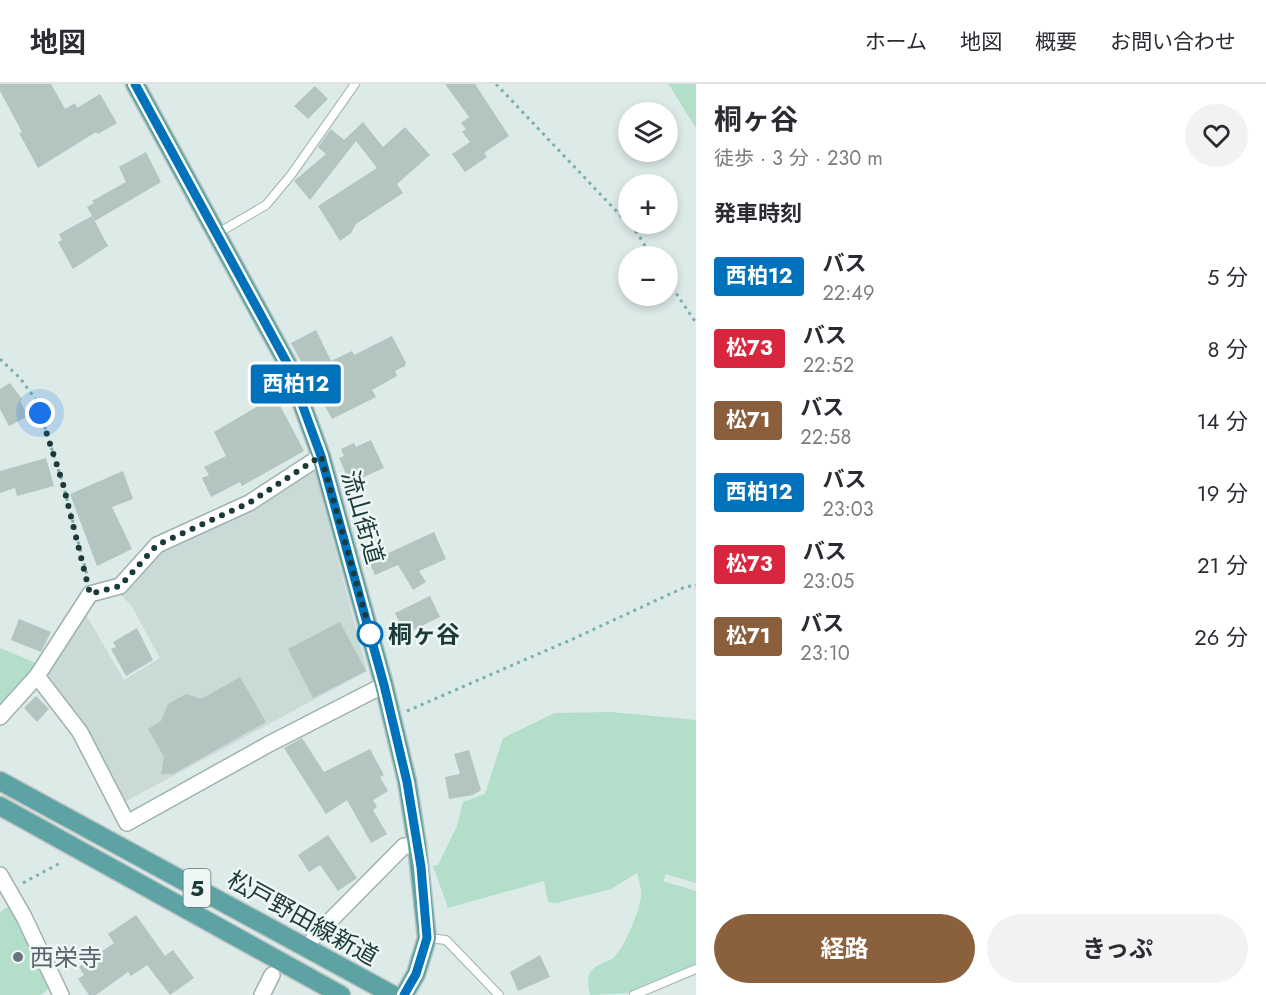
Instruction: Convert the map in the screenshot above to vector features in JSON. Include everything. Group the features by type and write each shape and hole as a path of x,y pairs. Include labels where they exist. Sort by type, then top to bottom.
{"main road":[{"name":"流山街道","path":"135,84 287,363 321,456 384,685 407,782 417,845 427,938 416,974 404,995"},
{"name":"松戸野田線新道","path":"0,781 393,995"},
{"name":"松戸野田線新道","path":"0,806 341,995"}],"street":[{"path":"0,717 37,676 90,594 120,586 157,545 249,503 321,456"},
{"path":"37,676 80,732 127,823 269,744 384,685"},
{"path":"314,937 404,846 417,845"},
{"path":"0,875 61,995"},
{"path":"262,995 272,975"}],"lane":[{"path":"218,233 266,205 291,175 355,84"},
{"path":"427,938 447,940 499,995"},
{"path":"634,995 696,969"}],"path":[{"path":"496,84 638,234 645,246"},
{"path":"678,296 696,323"},
{"path":"0,358 20,378 36,400 63,484 90,594"},
{"path":"392,718 685,587 696,585"},
{"path":"9,890 65,860"}],"shaded area":[{"path":"313,465 367,671 121,804 50,683 48,670 85,613 124,680 160,658 131,605 121,595 155,552"}],"green space":[{"path":"667,84 696,84 696,128 669,85"},
{"path":"0,648 36,663 36,667 0,709"},
{"path":"611,712 696,720 696,883 666,874 663,881 696,891 696,965 628,993 590,995 589,975 596,966 617,954 635,919 641,894 637,873 611,889 556,903 548,902 544,881 448,908 433,866 438,865 457,826 463,802 485,794 503,738 555,713"},
{"name":"西栄寺","path":"11,905 48,989 41,995 0,995 0,912"}],"building":[{"path":"0,84 51,84 65,109 75,103 77,108 100,94 117,123 98,134 96,132 38,168 0,91"},
{"path":"445,84 475,84 509,136 484,153 487,157 465,172 452,154 470,142 462,132 466,129 461,123 469,117"},
{"path":"315,86 328,99 308,119 294,106"},
{"path":"363,122 383,147 405,127 430,155 397,184 403,193 356,224 351,233 340,241 318,206 377,168 356,141 310,200 294,181 326,154 318,147 331,129 344,140"},
{"path":"146,152 161,182 95,221 87,207 94,203 92,201 126,182 119,167"},
{"path":"92,216 108,246 73,269 58,242 62,240 59,234"},
{"path":"316,330 331,361 352,351 354,355 392,336 406,363 405,366 395,371 397,376 372,390 376,397 332,419 291,343"},
{"path":"10,383 22,399 20,401 28,416 9,426 0,409 0,389"},
{"path":"275,396 304,451 242,486 240,482 211,497 202,478 209,475 204,467 226,456 214,432"},
{"path":"371,440 384,468 350,483 339,458 344,456 341,449 354,443 356,447"},
{"path":"46,458 54,486 17,496 15,488 0,493 0,471"},
{"path":"123,471 133,499 112,507 132,549 97,566 70,494"},
{"path":"434,532 446,559 419,571 426,582 413,590 398,565 375,575 369,562"},
{"path":"430,596 440,617 405,634 395,613"},
{"path":"19,619 51,632 41,652 11,640"},
{"path":"340,622 366,671 313,698 288,649"},
{"path":"137,628 153,660 126,676 111,649 116,647 113,642"},
{"path":"240,677 266,722 173,774 161,774 164,757 148,729 161,721 168,704 186,694 201,699"},
{"path":"36,696 49,709 37,722 24,708"},
{"path":"302,738 324,772 370,749 384,775 380,777 388,791 373,800 377,807 373,810 387,834 371,843 347,800 326,814 284,748"},
{"path":"469,750 481,790 473,795 449,799 445,777 460,774 454,754"},
{"path":"328,835 357,878 338,891 320,865 309,872 298,855"},
{"path":"136,915 165,956 173,950 194,978 170,995 147,965 131,976 128,972 96,995 89,995 78,979 84,975 79,967 114,943 108,934"},
{"path":"540,955 550,977 518,991 510,972"}],"bus line":[{"name":"西柏12","path":"135,84 287,363 310,420 321,456 384,685 407,782 421,867 427,938 416,974 404,995"}],"place":[{"name":"桐ヶ谷","path":"370,634"},
{"name":"西栄寺","path":"18,957"}],"route":[{"path":"40,413 63,484 90,594 120,586 157,545 249,503 321,456 372,639 370,634"}]}
